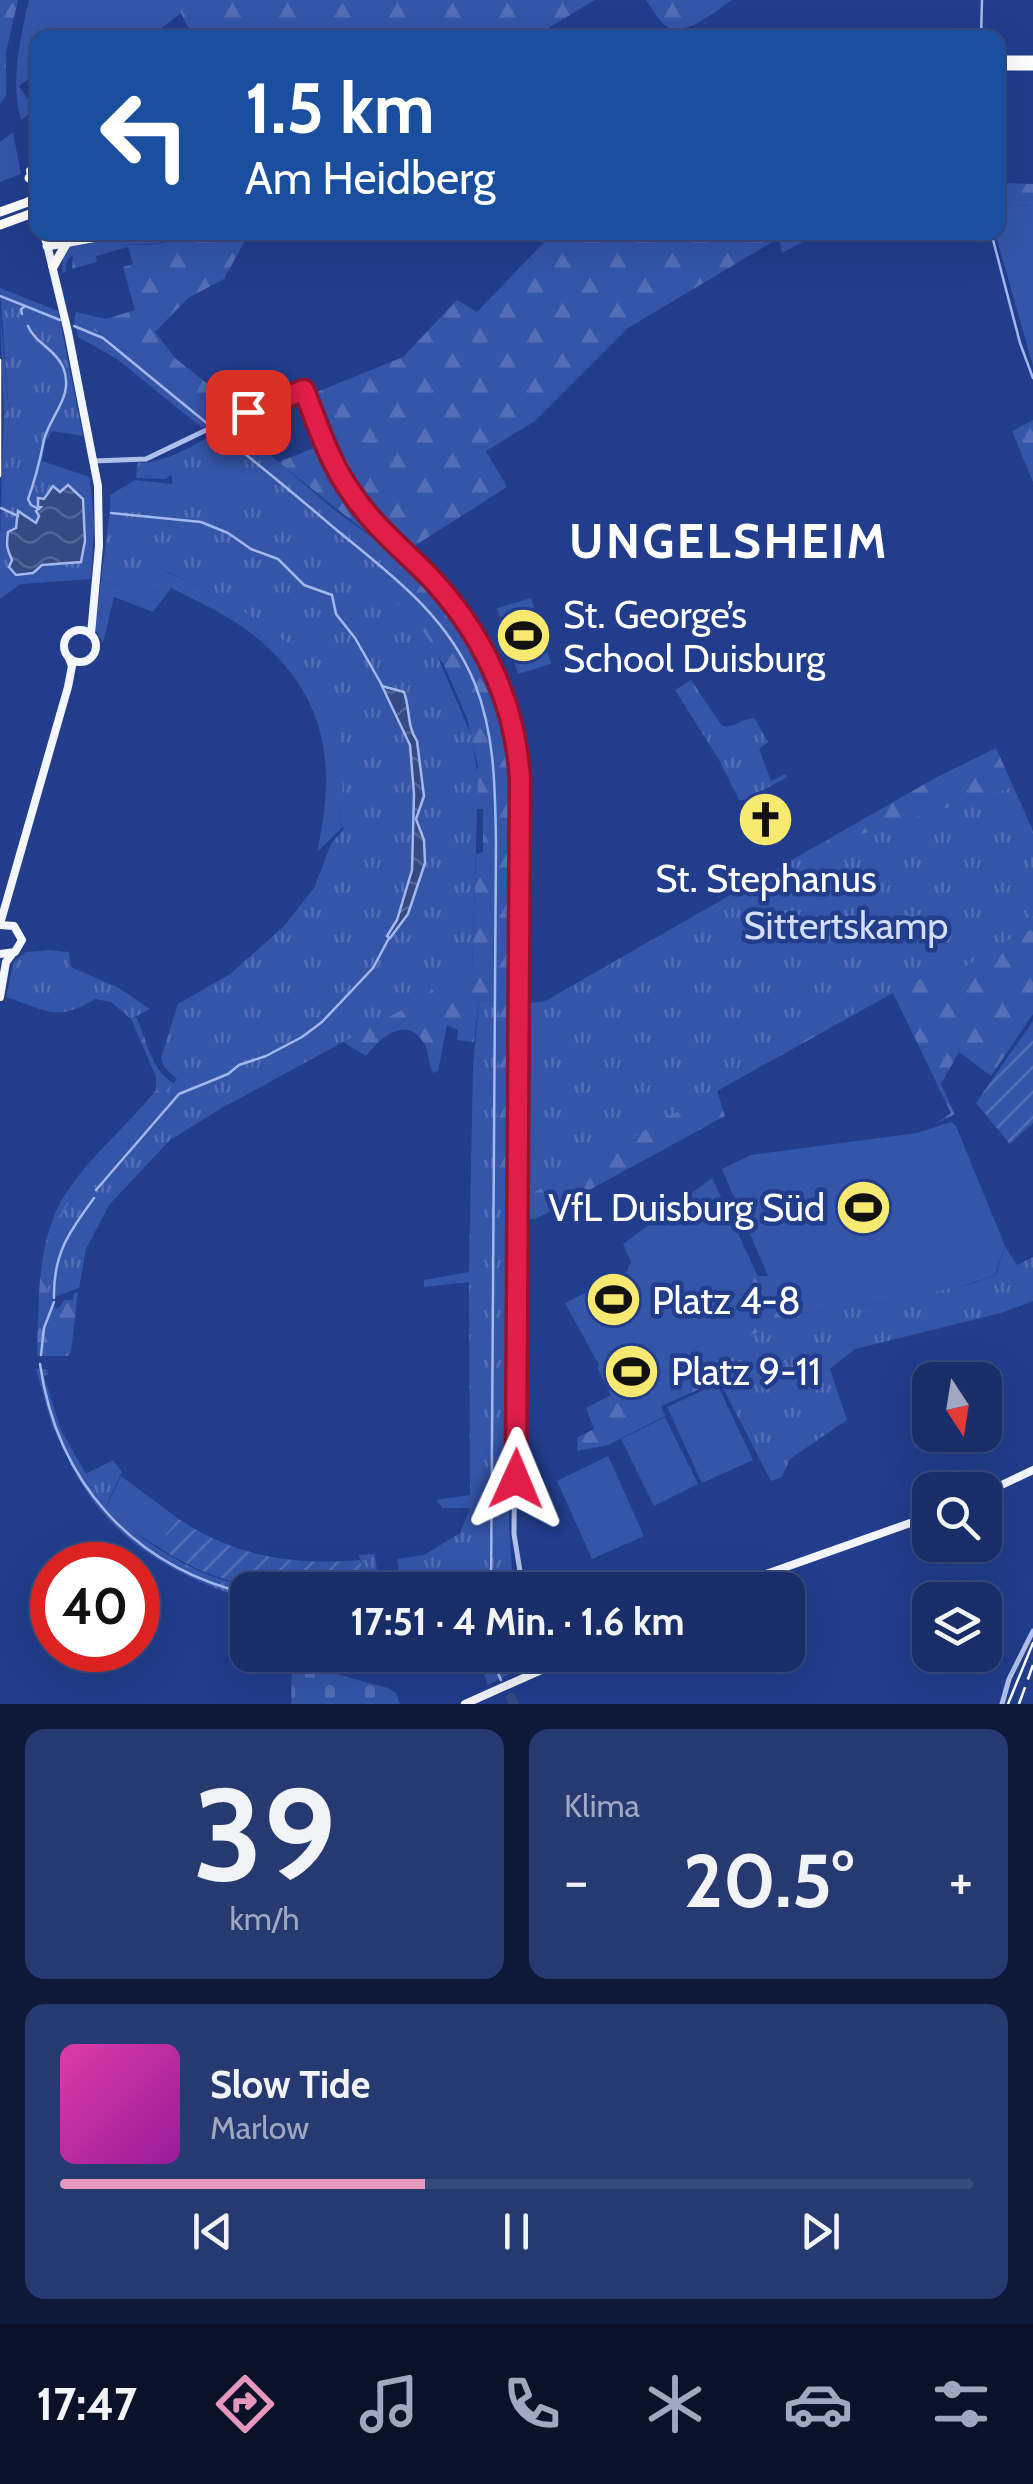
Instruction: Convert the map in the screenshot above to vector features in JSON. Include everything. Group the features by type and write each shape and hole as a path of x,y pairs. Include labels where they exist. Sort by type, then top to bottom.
{"highway":[{"path":"1005,63 1033,63"},
{"path":"0,212 30,201"},
{"path":"0,225 30,213"},
{"path":"54,240 82,240"},
{"path":"53,267 69,242"}],"main road":[{"path":"46,240 94,460 100,515 90,634"},
{"path":"12,924 0,925 68,687 72,666 64,648 65,640 84,624 92,602"},
{"path":"68,687 82,662 96,650 96,641 90,634 78,630"},
{"path":"70,658 82,662"},
{"path":"0,997 6,962 22,940 9,916 11,893"},
{"path":"1,987 0,955 12,954"},
{"path":"1002,1485 1033,1470"},
{"path":"771,1572 912,1522"},
{"path":"465,1704 538,1672"}],"street":[{"path":"94,460 146,459 304,390 350,492 441,590 476,638 504,698 517,750 520,812 514,1534 520,1572"},
{"path":"1002,1704 1009,1679 1033,1631"}],"green space":[{"path":"0,0 18,0 6,52 6,96 0,104"},
{"path":"29,0 179,0 181,13 159,30 30,30 30,78 19,86 30,102 30,114 21,120 16,75"},
{"path":"179,0 595,0 545,30 189,30"},
{"path":"646,0 732,0 700,22 673,29 663,23"},
{"path":"13,132 21,174 0,182 0,142"},
{"path":"1005,183 1033,184 1033,206 1005,204"},
{"path":"1005,204 1033,206 1033,366 997,240 1005,240"},
{"path":"170,240 74,254 62,273 63,251 76,243"},
{"path":"245,240 224,279 188,298 155,332 175,358 233,404 232,415 215,422 121,344 74,321 76,312 106,319 135,310 123,267 133,264 128,247 96,256 97,262 72,269 73,254 83,252 86,245 98,243"},
{"path":"546,240 776,240 628,328 535,421 486,451 507,487 405,552 394,540 381,544 278,462 317,447 297,400 403,357 457,300 477,312"},
{"path":"779,240 807,240 782,253"},
{"path":"0,288 58,311 83,436 52,431 45,442 42,461 90,477 94,524 91,579 21,584 0,599 0,535 9,415"},
{"path":"0,311 9,415 0,535 4,414"},
{"path":"74,321 121,344 215,422 202,428 117,359 78,337"},
{"path":"1033,420 1033,482 1012,431"},
{"path":"233,423 332,508 381,544 386,542 408,562 373,581 418,623 434,648 472,737 478,780 472,972 443,988 433,987 424,998 170,1140 109,1205 86,1249 79,1288 46,1300 48,1254 64,1210 83,1183 177,1079 164,1067 161,1058 178,1004 230,974 283,927 314,888 331,844 344,828 339,825 343,778 334,727 312,676 292,649 249,615 166,571 148,595 101,580 110,511 160,513 216,495 235,496 243,483 196,468 137,467 138,463 163,459 187,449"},
{"path":"137,467 194,467 244,483 439,790 160,513 110,511 110,495 135,480 173,484 171,475 166,479 136,478"},
{"name":"Sittertskamp","path":"334,547 373,580 408,562 467,634 493,685 516,776 517,1005 545,1001 935,778 996,748 1033,831 1033,1014 991,1076 959,1052 941,1084 955,1114 936,1124 951,1113 893,993 717,1091 725,1116 536,1219 520,1219 509,1201 497,1208 497,1001 479,1000 474,1042 457,1040 458,1030 447,1025 438,1071 433,1073 424,1043 409,1030 386,1036 366,1056 340,1040 422,990 472,972 476,854 483,852 483,809 459,809 478,767 467,718 443,663"},
{"path":"165,571 263,624 291,648 320,690 342,759 344,781 339,821 349,821 317,852 326,789 320,732 297,681 277,657 233,621 171,588 153,612 114,597 103,643 95,629 101,580 148,595"},
{"name":"St. George’s School Duisburg","path":"531,598 551,664 518,674 497,608"},
{"path":"691,680 722,726 755,719 768,742 759,749 771,781 785,774 787,777 739,800 675,690"},
{"name":"Sittertskamp","path":"1010,788 1033,834 1033,898 1026,913 1033,917 1033,930 956,970 902,986 524,1198 525,1013 836,836 839,841"},
{"path":"26,952 69,952 71,967 119,988 150,1009 131,1019 111,1002 95,999 70,1011 51,1012 6,997 14,961"},
{"path":"479,1000 497,1001 497,1207 510,1201 509,1527 513,1572 399,1572 397,1559 424,1555 460,1533 470,1508 443,1508 436,1500 470,1495 469,1282 424,1287 424,1280 469,1272 473,1067"},
{"path":"136,1017 155,1063 174,1084 83,1183 53,1238 60,1245 52,1305 58,1309 64,1300 73,1300 74,1293 78,1293 71,1352 68,1356 37,1356 43,1258 60,1203 81,1173 156,1090 156,1077 131,1019"},
{"path":"1033,1021 1033,1123 1010,1144 976,1103"},
{"name":"VfL Duisburg Süd","path":"951,1122 1005,1246 995,1275 923,1296 797,1314 768,1276 722,1169 751,1155 917,1133"},
{"path":"712,1178 758,1276 739,1293 762,1317 687,1352 659,1382 615,1403 565,1303 627,1271 631,1262 623,1244"},
{"path":"1005,1246 1017,1265 1033,1257 1033,1301 1001,1313 855,1349 830,1369 847,1420 790,1459 782,1477 771,1481 709,1361 724,1348 797,1314 887,1302 996,1275"},
{"path":"758,1276 768,1276 797,1314 709,1361 718,1381 661,1406 665,1416 608,1445 577,1451 578,1437 594,1429 586,1408 611,1395 615,1403 659,1382 687,1352 761,1317 739,1292"},
{"path":"36,1369 47,1369 48,1375 44,1376 61,1430 86,1474 78,1478 52,1426"},
{"path":"717,1384 753,1460 702,1483 667,1407"},
{"path":"665,1417 698,1484 654,1506 621,1439"},
{"path":"608,1456 644,1536 592,1559 557,1481"},
{"path":"113,1460 122,1472 106,1506 149,1542 134,1542 111,1522 78,1478"},
{"path":"121,1476 179,1519 166,1534 161,1549 160,1542 150,1542 122,1524 106,1507"},
{"path":"179,1519 243,1550 289,1559 360,1560 363,1572 230,1572 230,1580 196,1568 161,1549 166,1534"},
{"path":"160,1550 206,1574 230,1581 230,1593 196,1580 160,1561"},
{"path":"375,1554 377,1572 363,1572 359,1555"},
{"path":"292,1672 329,1672 388,1688 396,1693 400,1704 291,1704"},
{"path":"483,1672 513,1672 488,1685"}],"water":[{"path":"68,485 83,499 85,541 81,562 42,565 33,573 16,575 9,567 12,560 7,541 8,532 16,528 18,511 36,523 36,511 41,507 38,498 44,499 53,486 60,492"},
{"path":"382,686 404,692 417,741 424,796 416,819 424,840 425,863 408,914 390,938 387,936 397,920 412,870 414,794 410,745"}],"waterway":[{"path":"981,30 982,0"},
{"path":"993,240 1033,378"},
{"path":"0,296 60,320"},
{"path":"22,314 24,307"},
{"path":"28,326 59,361 66,377 64,396 47,431 28,499 39,509"},
{"path":"74,326 103,338 209,425"},
{"path":"215,430 417,599 464,660 487,723 493,762 496,842 491,1572"},
{"path":"1,508 18,516"},
{"path":"111,513 201,522 278,559 304,585 332,595 336,614 383,687"},
{"path":"96,1190 179,1094 266,1056 322,1022 373,968 389,938"},
{"path":"54,1298 56,1269 64,1244 94,1198"},
{"path":"41,1355 44,1328 54,1302"},
{"path":"40,1364 63,1446 107,1513 169,1563 230,1588"},
{"path":"497,1672 501,1680"},
{"path":"511,1698 514,1704"}],"tram line":[{"path":"0,360 0,476"},
{"path":"1008,1704 1033,1643"}],"railway":[{"path":"1019,1704 1033,1665"}],"place":[{"name":"St. George’s School Duisburg","path":"524,636"},
{"name":"St. Stephanus","path":"766,820"},
{"name":"VfL Duisburg Süd","path":"864,1207"},
{"name":"Platz 4-8","path":"613,1300"},
{"name":"Platz 9-11","path":"632,1371"}],"district":[{"name":"UNGELSHEIM","path":"729,541"}],"route":[{"path":"248,412 304,390 350,492 460,614 483,649 508,712 520,780 516,1479"}]}
